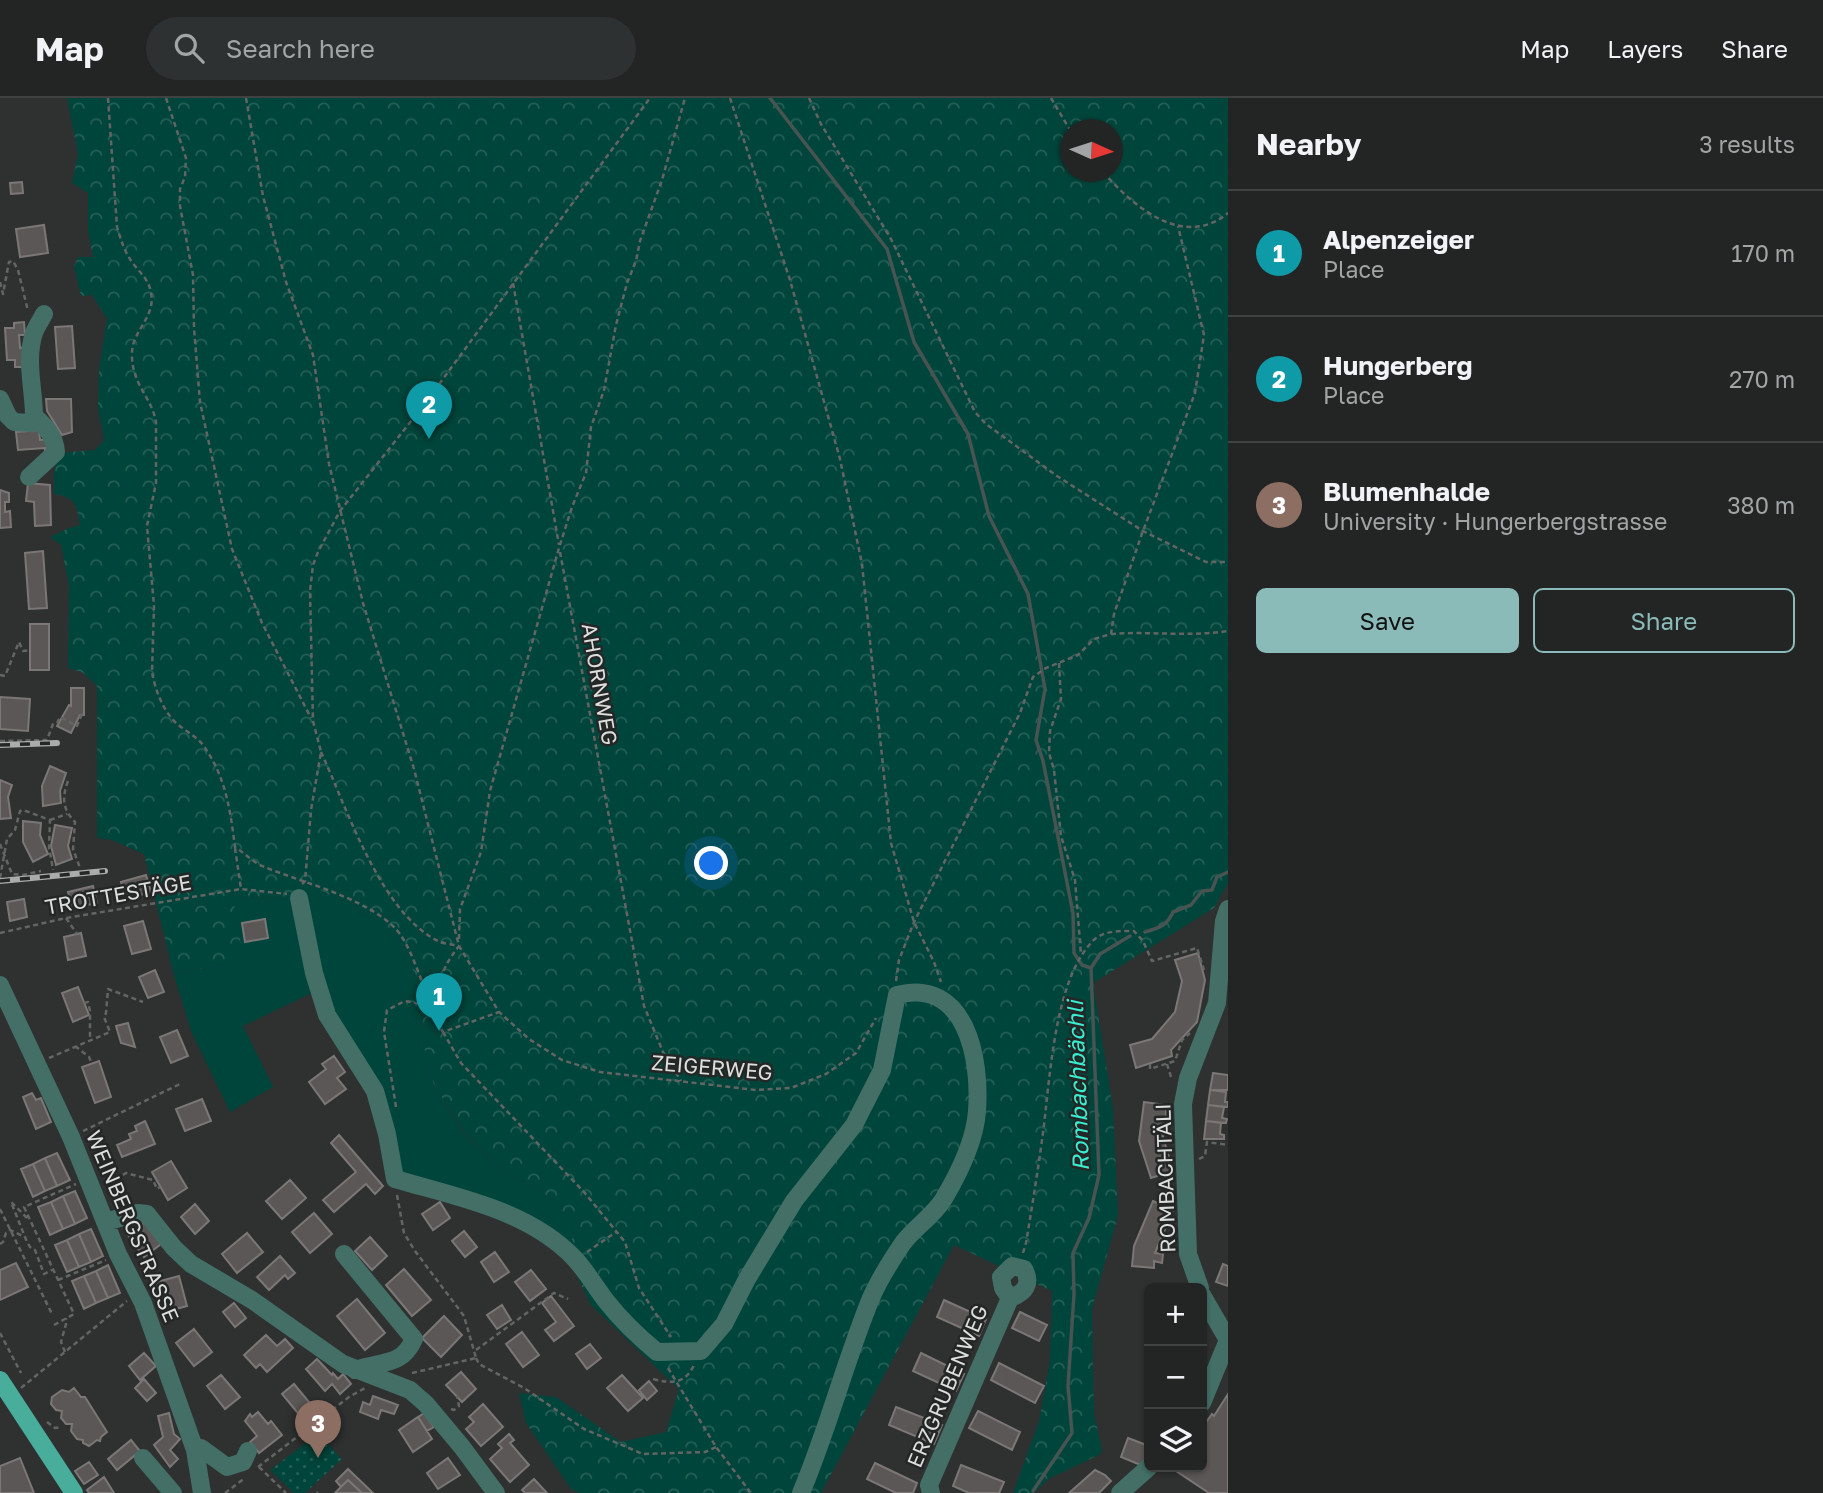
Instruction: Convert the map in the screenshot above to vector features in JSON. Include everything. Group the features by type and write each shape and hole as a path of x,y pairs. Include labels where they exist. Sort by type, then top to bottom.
{"main road":[{"path":"0,1380 74,1493"}],"street":[{"path":"0,399 14,422 30,423 34,416 32,342 34,331 42,318"},
{"path":"29,478 56,452 55,442 45,426 34,416"},
{"path":"302,889 314,973 327,1015 375,1091 387,1134 395,1179 492,1208 522,1220 546,1234 575,1260 609,1305 657,1352 701,1351 724,1324 747,1279 794,1201 854,1125 883,1070 897,995 914,991 930,993 948,1002 965,1025 977,1069 977,1113 967,1151 942,1202 903,1243 872,1295 801,1493"},
{"name":"ROMBACHTÄLI","path":"1198,1283 1188,1254 1183,1104 1185,1088 1211,1022 1222,981 1224,921 1228,909"},
{"name":"WEINBERGSTRASSE","path":"0,985 109,1221 118,1254 138,1293 195,1450 202,1493"},
{"path":"109,1221 138,1213 146,1214 191,1264 252,1300 331,1357 355,1370 410,1390 419,1396 496,1493"},
{"path":"344,1254 414,1339 405,1355 387,1363 355,1370"},
{"name":"ERZGRUBENWEG","path":"932,1493 929,1485 1010,1298 1003,1288 1002,1277 1008,1269 1018,1266"},
{"path":"1207,1303 1228,1340 1207,1391"},
{"path":"195,1450 201,1448 227,1467 243,1462 248,1451"},
{"path":"144,1458 173,1493"},
{"path":"1120,1493 1144,1471"}],"path":[{"path":"108,98 117,227 123,247 133,264 146,277 152,303 146,322 131,351 133,370 141,392 155,414 156,423 156,483 147,526 153,606 152,672 155,688 173,720 200,741 218,768 229,803 242,889"},
{"path":"166,98 186,158 185,177 180,189 180,206 193,275 200,402 232,549 262,623 313,721 321,752 373,868 405,915 439,941 459,946"},
{"name":"ZEIGERWEG","path":"246,98 263,196 286,282 313,355 329,464 363,603 414,769 459,946 499,1012 529,1039 562,1060 600,1072 757,1090 791,1088 826,1074 856,1053 879,1013"},
{"path":"313,721 311,578 318,552 340,511 423,406 650,98"},
{"path":"436,1021 439,981 445,965 459,946 460,909 481,852 490,790 559,548 586,473 591,427 604,390 627,283 662,180 685,98"},
{"path":"730,98 790,280 840,459 862,564 891,843 914,922 934,962 948,1002"},
{"path":"809,98 821,124 891,239 975,412 986,424 1057,476 1143,531 1206,562 1228,562"},
{"path":"1051,98 1063,119"},
{"path":"1112,182 1154,217 1178,226 1207,224 1228,213"},
{"path":"1111,634 1114,614 1195,393 1204,335 1178,226"},
{"path":"0,282 3,294 9,262 13,261 29,312 42,318"},
{"name":"AHORNWEG","path":"513,283 644,1006 663,1052 682,1082"},
{"path":"897,995 896,976 914,922 1020,713 1033,677 1046,668 1078,655 1094,639 1111,634 1143,631 1213,634 1228,631"},
{"path":"0,675 5,676 8,671 19,642 23,650 30,650"},
{"path":"1059,663 1061,699 1050,731 1049,753 1055,770 1061,836 1075,880 1081,958"},
{"path":"0,741 47,740 53,724 57,723 60,716 77,726 82,714"},
{"path":"302,889 321,752"},
{"path":"68,781 64,791 64,806 75,822 73,849 80,868"},
{"path":"0,877 7,839 15,830 20,811 50,820 67,814"},
{"path":"50,820 49,847 53,870"},
{"path":"0,844 14,875 41,871"},
{"path":"235,847 302,889 358,903 396,928 407,948 436,1021 461,1063 584,1192 625,1242 639,1288 675,1343 678,1353"},
{"name":"TROTTESTÄGE","path":"0,933 66,918 242,889 302,889"},
{"path":"66,918 77,934"},
{"path":"1018,1266 1027,1243 1057,1018 1075,969 1091,942 1111,931 1134,931 1152,961 1197,948 1205,975 1222,981"},
{"path":"36,1063 110,1032 104,1017 108,989 143,1002"},
{"path":"397,1109 385,1047 387,1010 405,1000 431,1006"},
{"path":"84,1003 88,1002 90,1011 90,1040"},
{"path":"443,1032 499,1012"},
{"path":"1150,1065 1150,1069 1175,1061 1182,1040 1187,1034"},
{"path":"75,1046 89,1057 92,1063"},
{"path":"71,1137 182,1083"},
{"path":"1184,1167 1205,1156 1207,1142 1228,1145"},
{"path":"109,1221 111,1191 117,1179 126,1173 140,1175 153,1180 157,1189 160,1187"},
{"path":"54,1325 74,1314 24,1207 89,1178"},
{"path":"395,1179 404,1233 464,1315 479,1364 524,1388 583,1429 643,1454 705,1452 716,1447"},
{"path":"30,1220 10,1202 30,1247 35,1250 44,1274 53,1270"},
{"path":"0,1209 52,1314"},
{"path":"10,1230 25,1237"},
{"path":"0,1244 10,1230"},
{"path":"575,1260 616,1232"},
{"path":"58,1280 118,1254"},
{"path":"10,1396 138,1293"},
{"path":"474,1350 554,1293 568,1299"},
{"path":"65,1352 61,1342 66,1318"},
{"path":"0,1334 21,1373"},
{"path":"653,1379 677,1381 689,1375 701,1351"},
{"path":"408,1374 475,1358"},
{"path":"677,1381 716,1447 751,1493"},
{"path":"225,1493 349,1397"},
{"path":"258,1467 286,1493"}],"green space":[{"path":"67,98 1228,98 1228,883 1214,908 1093,983 1113,1109 1118,1215 1092,1309 1094,1413 1102,1451 1099,1455 1050,1478 1034,1493 1013,1493 1039,1421 1050,1361 1052,1291 954,1245 821,1493 580,1493 571,1489 526,1423 519,1393 556,1397 621,1442 666,1432 679,1389 591,1305 564,1249 575,1235 554,1200 499,1166 466,1135 434,1085 422,1030 405,1001 417,995 419,982 396,938 371,933 365,914 313,887 299,898 233,897 241,945 218,967 173,972 144,854 112,840 97,838 97,686 82,672 68,668 69,586 61,545 50,537 80,525 71,500 54,494 54,470 58,457 68,452 95,450 104,440 98,408 99,369 107,319 92,295 81,296 74,266 78,257 93,257 88,230 88,193 72,183 78,154"},
{"path":"313,887 354,906 396,938 419,982 417,995 406,1000 422,1030 434,1085 465,1135 499,1166 554,1200 575,1235 564,1249 546,1234 395,1179 375,1091 314,992 243,1026 273,1087 230,1112 191,1031 173,972 218,967 233,897 299,898"},
{"path":"318,1434 342,1459 305,1493 294,1493 270,1470"}],"building":[{"path":"22,182 23,193 11,194 10,183"},
{"path":"44,225 48,253 20,257 16,229"},
{"path":"24,322 25,335 19,335 20,348 24,347 25,367 15,367 15,360 7,360 5,328 14,328 14,323"},
{"path":"72,326 75,368 58,369 55,327"},
{"path":"46,399 71,399 72,432 62,435 47,411"},
{"path":"39,430 40,440 49,439 50,451 45,451 45,448 18,450 16,432"},
{"path":"28,483 50,485 51,525 35,526 34,502 26,501"},
{"path":"0,490 9,493 5,512 10,511 11,527 0,528"},
{"path":"43,551 47,608 29,609 25,553"},
{"path":"30,624 49,624 49,670 30,670"},
{"path":"71,688 84,688 84,715 80,715 71,733 57,726 69,705 71,706"},
{"path":"0,697 30,699 28,731 0,729"},
{"path":"50,766 66,773 60,791 61,803 43,806 42,786"},
{"path":"0,780 12,785 8,797 11,818 0,819"},
{"path":"23,821 41,823 40,835 48,854 33,862 23,842"},
{"path":"55,825 72,828 68,846 72,859 56,865 51,846"},
{"path":"146,875 151,892 125,899 121,882"},
{"path":"93,886 97,903 72,908 68,892"},
{"path":"24,899 27,917 10,921 7,902"},
{"path":"265,919 268,938 245,942 242,923"},
{"path":"143,921 151,949 132,954 124,926"},
{"path":"81,933 86,956 68,960 64,937"},
{"path":"1198,953 1205,980 1197,1022 1171,1050 1172,1056 1136,1068 1130,1045 1152,1039 1175,1012 1182,981 1175,960"},
{"path":"155,970 164,992 148,998 139,977"},
{"path":"78,987 89,1015 73,1022 62,993"},
{"path":"128,1023 135,1047 121,1043 116,1026"},
{"path":"177,1030 188,1056 171,1063 160,1037"},
{"path":"334,1056 345,1072 337,1078 346,1089 325,1104 309,1082 326,1069 322,1064"},
{"path":"99,1061 111,1097 95,1103 82,1067"},
{"path":"1213,1073 1228,1075 1228,1090 1210,1090"},
{"path":"1210,1090 1226,1092 1225,1102 1228,1102 1228,1107 1208,1105"},
{"path":"32,1093 36,1100 41,1098 51,1122 36,1129 23,1097"},
{"path":"202,1099 211,1121 185,1131 176,1109"},
{"path":"1144,1102 1167,1105 1163,1137 1173,1171 1151,1178 1139,1141"},
{"path":"1208,1105 1224,1107 1222,1118 1227,1119 1226,1123 1206,1121"},
{"path":"145,1121 155,1144 122,1157 117,1145 131,1139 129,1134 137,1131 135,1126"},
{"path":"1206,1121 1221,1123 1220,1134 1224,1135 1224,1139 1204,1139"},
{"path":"339,1135 383,1186 375,1194 366,1184 334,1212 323,1200 356,1172 331,1143"},
{"path":"57,1153 70,1180 57,1186 45,1158"},
{"path":"45,1158 57,1186 45,1191 33,1164"},
{"path":"171,1161 187,1188 168,1200 152,1172"},
{"path":"33,1164 45,1191 33,1197 21,1169"},
{"path":"290,1180 306,1198 282,1219 266,1201"},
{"path":"75,1191 87,1218 75,1224 63,1196"},
{"path":"63,1196 75,1224 63,1229 51,1202"},
{"path":"1153,1201 1173,1210 1155,1253 1163,1254 1162,1263 1154,1261 1154,1268 1132,1266 1134,1246"},
{"path":"51,1202 63,1229 50,1235 38,1207"},
{"path":"440,1202 450,1218 433,1230 422,1214"},
{"path":"195,1204 209,1221 195,1234 181,1217"},
{"path":"314,1213 332,1234 310,1253 292,1232"},
{"path":"145,1222 161,1244 144,1257 128,1235"},
{"path":"91,1229 103,1256 91,1262 79,1234"},
{"path":"464,1231 477,1247 465,1257 452,1241"},
{"path":"247,1233 263,1252 237,1273 222,1254"},
{"path":"79,1234 91,1262 79,1267 67,1240"},
{"path":"370,1237 387,1256 372,1270 355,1251"},
{"path":"67,1240 79,1267 67,1272 55,1245"},
{"path":"495,1252 509,1272 494,1282 481,1262"},
{"path":"280,1256 295,1273 288,1279 285,1275 269,1290 257,1277"},
{"path":"16,1263 28,1287 0,1300 0,1270"},
{"path":"1223,1264 1228,1266 1228,1286 1216,1282"},
{"path":"108,1265 120,1293 108,1298 96,1271"},
{"path":"404,1269 431,1300 412,1316 386,1285"},
{"path":"531,1270 546,1289 530,1301 515,1282"},
{"path":"96,1271 108,1298 96,1303 84,1276"},
{"path":"84,1276 96,1303 84,1309 72,1281"},
{"path":"179,1276 187,1306 165,1312 157,1282"},
{"path":"551,1296 574,1326 554,1341 545,1330 556,1322 542,1303"},
{"path":"357,1299 385,1333 365,1350 337,1316"},
{"path":"944,1300 986,1319 979,1336 937,1317"},
{"path":"234,1303 246,1318 235,1327 223,1312"},
{"path":"502,1305 511,1320 497,1329 487,1315"},
{"path":"1020,1312 1047,1325 1039,1341 1012,1328"},
{"path":"444,1316 462,1335 441,1357 422,1338"},
{"path":"194,1329 212,1352 194,1366 176,1343"},
{"path":"522,1332 539,1355 523,1367 506,1344"},
{"path":"266,1335 277,1346 285,1339 293,1348 267,1372 260,1364 256,1368 244,1355"},
{"path":"590,1344 601,1358 587,1369 576,1354"},
{"path":"144,1353 156,1366 140,1380 129,1366"},
{"path":"921,1353 964,1374 956,1391 913,1371"},
{"path":"317,1359 332,1375 333,1373 338,1379 343,1374 351,1384 340,1394 332,1384 325,1391 306,1369"},
{"path":"999,1363 1044,1386 1035,1403 991,1380"},
{"path":"461,1372 476,1389 462,1402 446,1385"},
{"path":"221,1375 240,1397 225,1409 207,1386"},
{"path":"622,1375 643,1398 628,1411 607,1388"},
{"path":"144,1379 156,1393 147,1401 135,1388"},
{"path":"649,1381 657,1391 647,1400 639,1390"},
{"path":"294,1384 314,1408 302,1418 282,1394"},
{"path":"74,1388 81,1397 85,1397 107,1432 100,1441 97,1440 89,1446 83,1443 83,1440 77,1439 71,1431 72,1424 66,1424 61,1418 62,1411 56,1410 51,1404 52,1397 62,1390 69,1392"},
{"path":"1228,1394 1228,1493 1209,1493 1178,1472 1207,1472 1207,1421 1212,1414 1214,1416"},
{"path":"373,1396 398,1405 394,1414 381,1410 378,1419 360,1412 363,1402 370,1405"},
{"path":"483,1404 503,1427 481,1446 466,1429 474,1422 469,1417"},
{"path":"896,1407 942,1425 934,1444 889,1425"},
{"path":"978,1411 1020,1432 1012,1450 969,1428"},
{"path":"258,1412 268,1424 271,1421 282,1435 259,1453 250,1442 257,1436 245,1421 250,1414 252,1417"},
{"path":"169,1413 174,1434 180,1439 170,1450 178,1459 170,1467 154,1445 163,1437 158,1416"},
{"path":"424,1413 434,1427 427,1431 418,1417"},
{"path":"418,1417 432,1439 413,1452 399,1430"},
{"path":"509,1434 514,1440 510,1443 529,1465 510,1482 490,1459 502,1448 498,1444"},
{"path":"1128,1438 1144,1444 1143,1466 1121,1457"},
{"path":"131,1440 140,1451 117,1470 108,1459"},
{"path":"20,1458 34,1493 0,1493 0,1466"},
{"path":"448,1458 460,1475 438,1489 427,1473"},
{"path":"89,1462 98,1475 84,1484 75,1471"},
{"path":"875,1463 917,1483 913,1493 896,1493 867,1479"},
{"path":"961,1465 1004,1482 999,1493 969,1493 953,1486"},
{"path":"348,1469 373,1493 362,1493 348,1480 341,1487 336,1481"},
{"path":"1095,1470 1111,1481 1099,1493 1069,1493"},
{"path":"104,1477 114,1493 89,1493 87,1490"},
{"path":"534,1479 547,1493 525,1493 522,1490"},
{"path":"348,1480 362,1493 335,1493"}],"waterway":[{"path":"770,98 887,249 914,342 968,434 989,516 1028,594 1045,689 1036,740 1043,761 1073,913 1074,953 1082,965 1091,968"},
{"name":"Rombachbächli","path":"1145,932 1162,926 1173,912 1191,905 1202,891 1212,890 1217,877 1228,872"},
{"name":"Rombachbächli","path":"1033,1491 1072,1433 1068,1386 1074,1294 1073,1253 1089,1218 1099,1175 1091,968 1100,954 1130,936"}],"railway":[{"path":"0,745 57,743"},
{"path":"0,881 105,871"}],"place":[{"name":"Hungerberg","path":"429,439"},
{"name":"Alpenzeiger","path":"439,1031"},
{"name":"Blumenhalde","path":"318,1458"}]}
